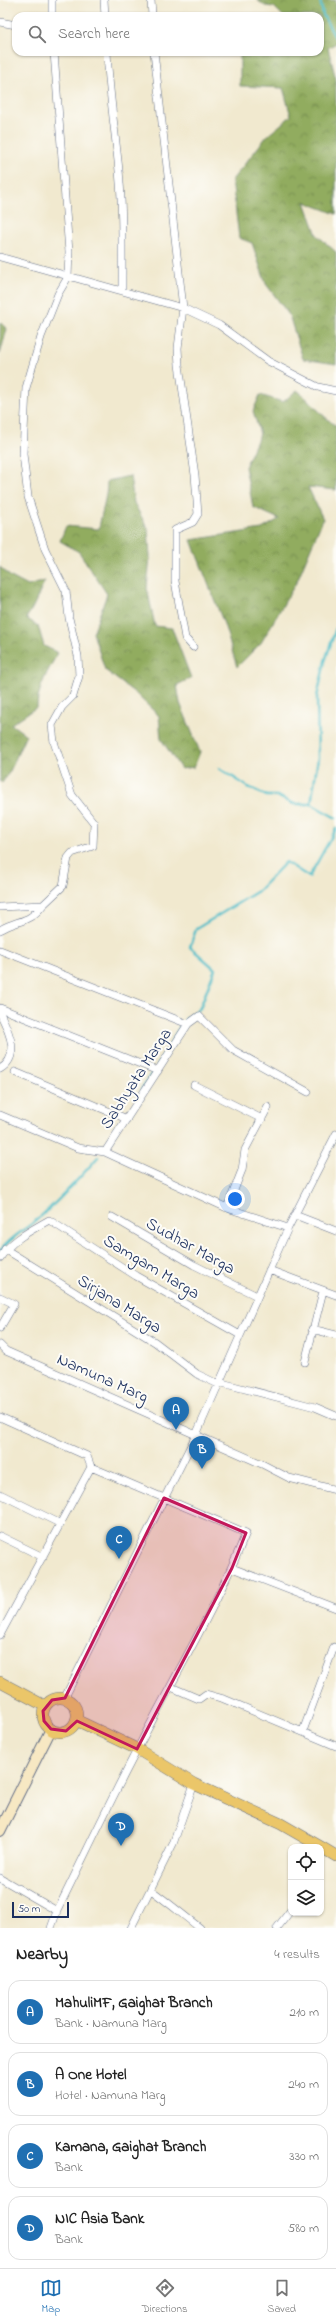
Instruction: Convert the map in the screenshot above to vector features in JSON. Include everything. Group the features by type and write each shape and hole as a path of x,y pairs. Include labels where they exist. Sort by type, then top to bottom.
{"main road":[{"path":"0,1682 46,1706"},
{"path":"56,1699 64,1699 73,1705 76,1720 66,1730 51,1729 44,1721 43,1711 46,1706 56,1699"},
{"path":"76,1720 137,1749 194,1784 281,1824 316,1844"},
{"path":"0,1831 51,1729"},
{"path":"324,1849 336,1856"}],"street":[{"path":"52,0 52,12"},
{"path":"104,0 105,12"},
{"path":"151,0 152,12"},
{"path":"0,22 12,24"},
{"path":"0,930 11,924 30,919 63,886 68,858 72,853 94,846 94,823 72,795 54,742 52,725 62,707 74,696 79,676 78,656 69,618 66,591 45,550 28,497 23,454 26,388 41,337 58,294 68,277 69,252 54,56"},
{"path":"107,56 110,103 118,161 122,220 122,291"},
{"path":"154,56 183,308 178,354 195,475 198,514 194,522 175,530 175,581 185,638 193,647"},
{"path":"0,257 183,308 219,325 268,361 318,387 336,391"},
{"path":"0,907 43,905"},
{"name":"Sabhyata Marga","path":"0,950 188,1024 105,1152 227,1208 288,1228"},
{"path":"0,1008 158,1071"},
{"path":"0,1013 8,1029 12,1048 10,1059 0,1069"},
{"path":"188,1024 199,1016 233,1050 308,1092"},
{"path":"15,1072 127,1119"},
{"path":"194,1086 262,1118"},
{"path":"227,1208 242,1170 245,1150 268,1107"},
{"path":"0,1115 78,1148 105,1152"},
{"path":"64,1699 196,1435 268,1270 335,1137"},
{"path":"295,1215 336,1231"},
{"name":"Sudhar Marga","path":"112,1217 194,1266 257,1296"},
{"name":"Samgam Marga","path":"5,1250 49,1220 136,1276 240,1335"},
{"path":"0,1258 5,1250"},
{"name":"Sirjana Marga","path":"5,1250 155,1342 197,1374 218,1383 315,1407 336,1416"},
{"path":"268,1270 336,1296"},
{"path":"305,1362 312,1329 323,1291"},
{"path":"0,1297 14,1304 0,1328"},
{"path":"312,1329 336,1335"},
{"name":"Namuna Marg","path":"0,1345 6,1351 289,1478 336,1490"},
{"path":"0,1417 87,1456 91,1467 246,1533 232,1568 171,1687 137,1749 57,1910 51,1928"},
{"path":"0,1635 44,1557 91,1467"},
{"path":"0,1494 61,1524"},
{"path":"0,1536 44,1557"},
{"path":"232,1568 336,1608"},
{"path":"303,1731 334,1648"},
{"path":"171,1687 199,1699 206,1694 224,1699 336,1746"},
{"path":"131,1928 173,1844 194,1784"},
{"path":"0,1878 57,1910"},
{"path":"151,1890 179,1909 181,1914 200,1928"},
{"path":"277,1928 288,1914"}],"highlighted area":[{"path":"164,1498 246,1533 232,1568 137,1749 77,1721 66,1731 51,1729 44,1721 43,1711 52,1700 65,1698"}],"green space":[{"path":"257,0 336,0 336,43 328,48 336,79 336,214 305,202 317,235 336,252 336,364 303,359 289,315 266,284 252,243 239,238 232,180 267,136 291,116 283,88 240,86 240,56 324,56 324,12 279,12 274,7 265,6"},
{"path":"0,322 7,329 0,354"},
{"path":"297,390 336,426 336,490 308,487 323,519 297,581 261,643 237,667 224,624 191,540 262,529 279,519 253,507 245,467 260,434 253,411 260,395 283,402"},
{"path":"130,476 134,503 148,529 150,557 147,588 155,626 172,628 191,678 177,685 180,703 200,752 194,767 181,769 161,739 159,716 135,693 105,670 93,633 107,594 79,552 60,541 66,526 99,529 107,481"},
{"path":"0,567 11,577 28,586 45,581 32,609 26,618 38,626 44,646 58,653 41,686 37,707 11,724 26,735 10,771 2,783 0,781"}],"waterway":[{"path":"320,0 322,12"},
{"path":"324,17 336,39"},
{"path":"336,628 325,661 317,697 318,758 311,804 336,818"},
{"path":"219,768 248,787 267,796 277,796 294,804 311,804"},
{"path":"185,1020 200,1008 215,969 190,947 196,929 258,891 286,862 309,877 336,829"},
{"path":"158,1065 180,1027"},
{"path":"141,1090 152,1073"},
{"path":"0,1251 11,1239 33,1223 50,1207 75,1183 98,1157"}],"place":[{"name":"MahuliMF, Gaighat Branch","path":"176,1430"},
{"name":"A One Hotel","path":"202,1469"},
{"name":"Kamana, Gaighat Branch","path":"119,1559"},
{"name":"NIC Asia Bank","path":"121,1846"}]}
